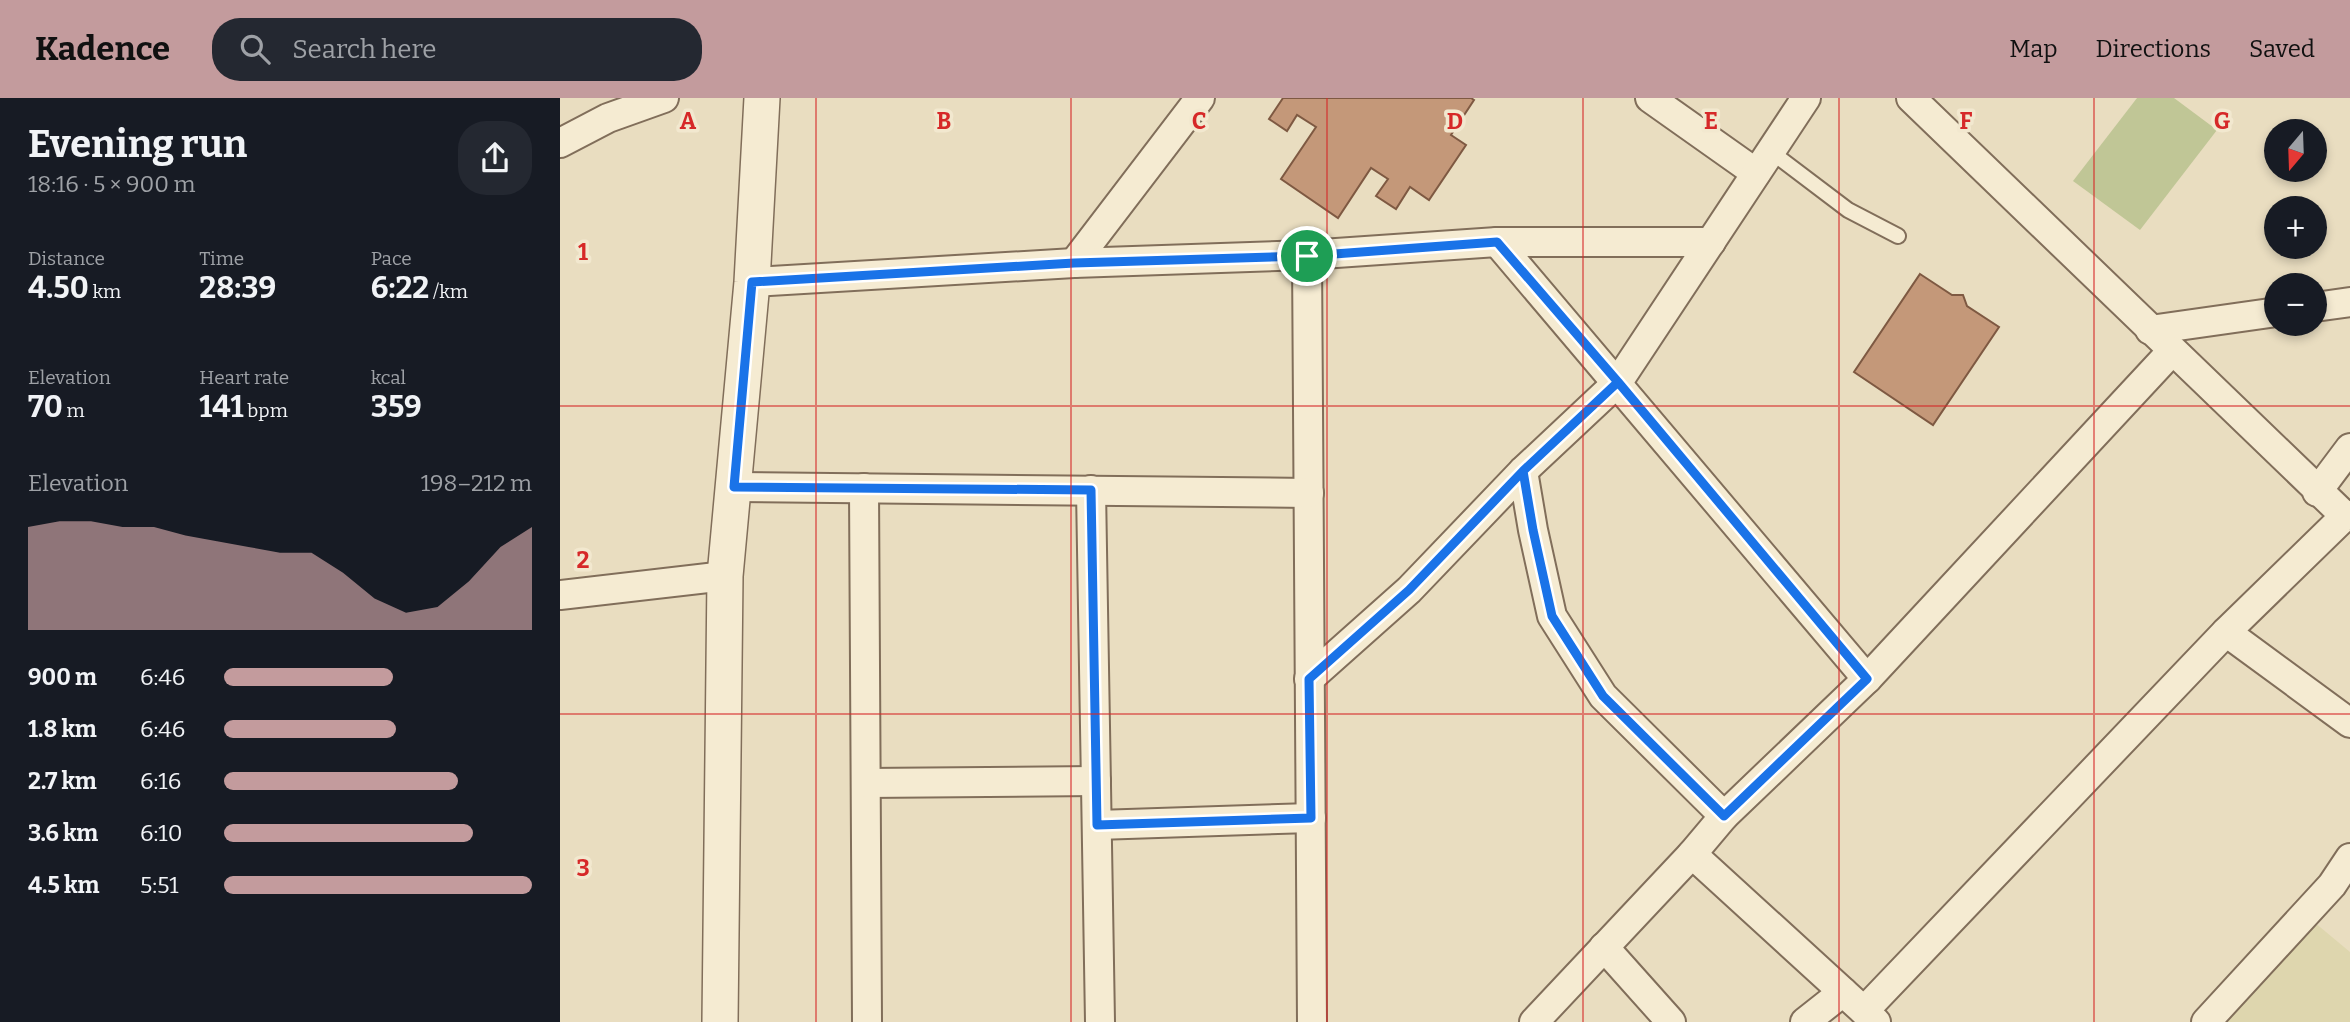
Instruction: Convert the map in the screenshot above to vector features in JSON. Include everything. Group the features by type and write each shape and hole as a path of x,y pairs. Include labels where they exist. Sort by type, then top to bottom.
{"street":[{"path":"560,144 608,118 663,98"},
{"path":"720,1022 725,576 752,282 762,98"},
{"path":"1074,263 1200,98"},
{"path":"1650,98 1763,162"},
{"path":"1309,679 1409,590 1523,471 1618,382 1806,98"},
{"path":"1692,855 1870,1017 2226,632 2347,516 2317,492 1911,98"},
{"path":"752,282 1074,263 1307,256 1497,242 1711,242"},
{"path":"1497,242 1867,679"},
{"path":"1307,256 1312,1022"},
{"path":"2327,305 2350,302"},
{"path":"2150,330 2264,314"},
{"path":"1534,1022 1692,855 1724,816 1867,679 2172,351"},
{"path":"2317,492 2350,447"},
{"path":"1523,471 1552,616 1603,696 1724,816"},
{"path":"734,487 1309,492"},
{"path":"864,488 867,1022"},
{"path":"1091,490 1100,1022"},
{"path":"560,595 725,576"},
{"path":"2226,632 2350,723"},
{"path":"866,783 1096,781"},
{"path":"1097,825 1311,818"},
{"path":"2206,1022 2341,892 2350,858"},
{"path":"1604,947 1671,1022"},
{"path":"1805,1022 1843,992"}],"lane":[{"path":"1763,162 1898,236"}],"shaded area":[{"path":"2314,922 2350,952 2350,1022 2223,1022"}],"green space":[{"path":"2137,98 2174,98 2217,130 2140,230 2073,181"}],"building":[{"path":"1283,98 1474,100 1451,135 1466,145 1429,200 1410,187 1396,209 1376,196 1388,179 1371,168 1338,218 1281,179 1316,127 1297,115 1287,131 1269,119"},
{"path":"1920,274 1952,295 1963,295 1967,306 1999,327 1933,425 1854,372"}],"route":[{"path":"1307,256 1074,263 752,282 734,487 1091,490 1097,825 1311,818 1309,679 1409,590 1523,471 1618,382 1867,679 1724,816 1603,696 1552,616 1523,471 1571,426 1618,382 1497,242 1307,256"}]}
